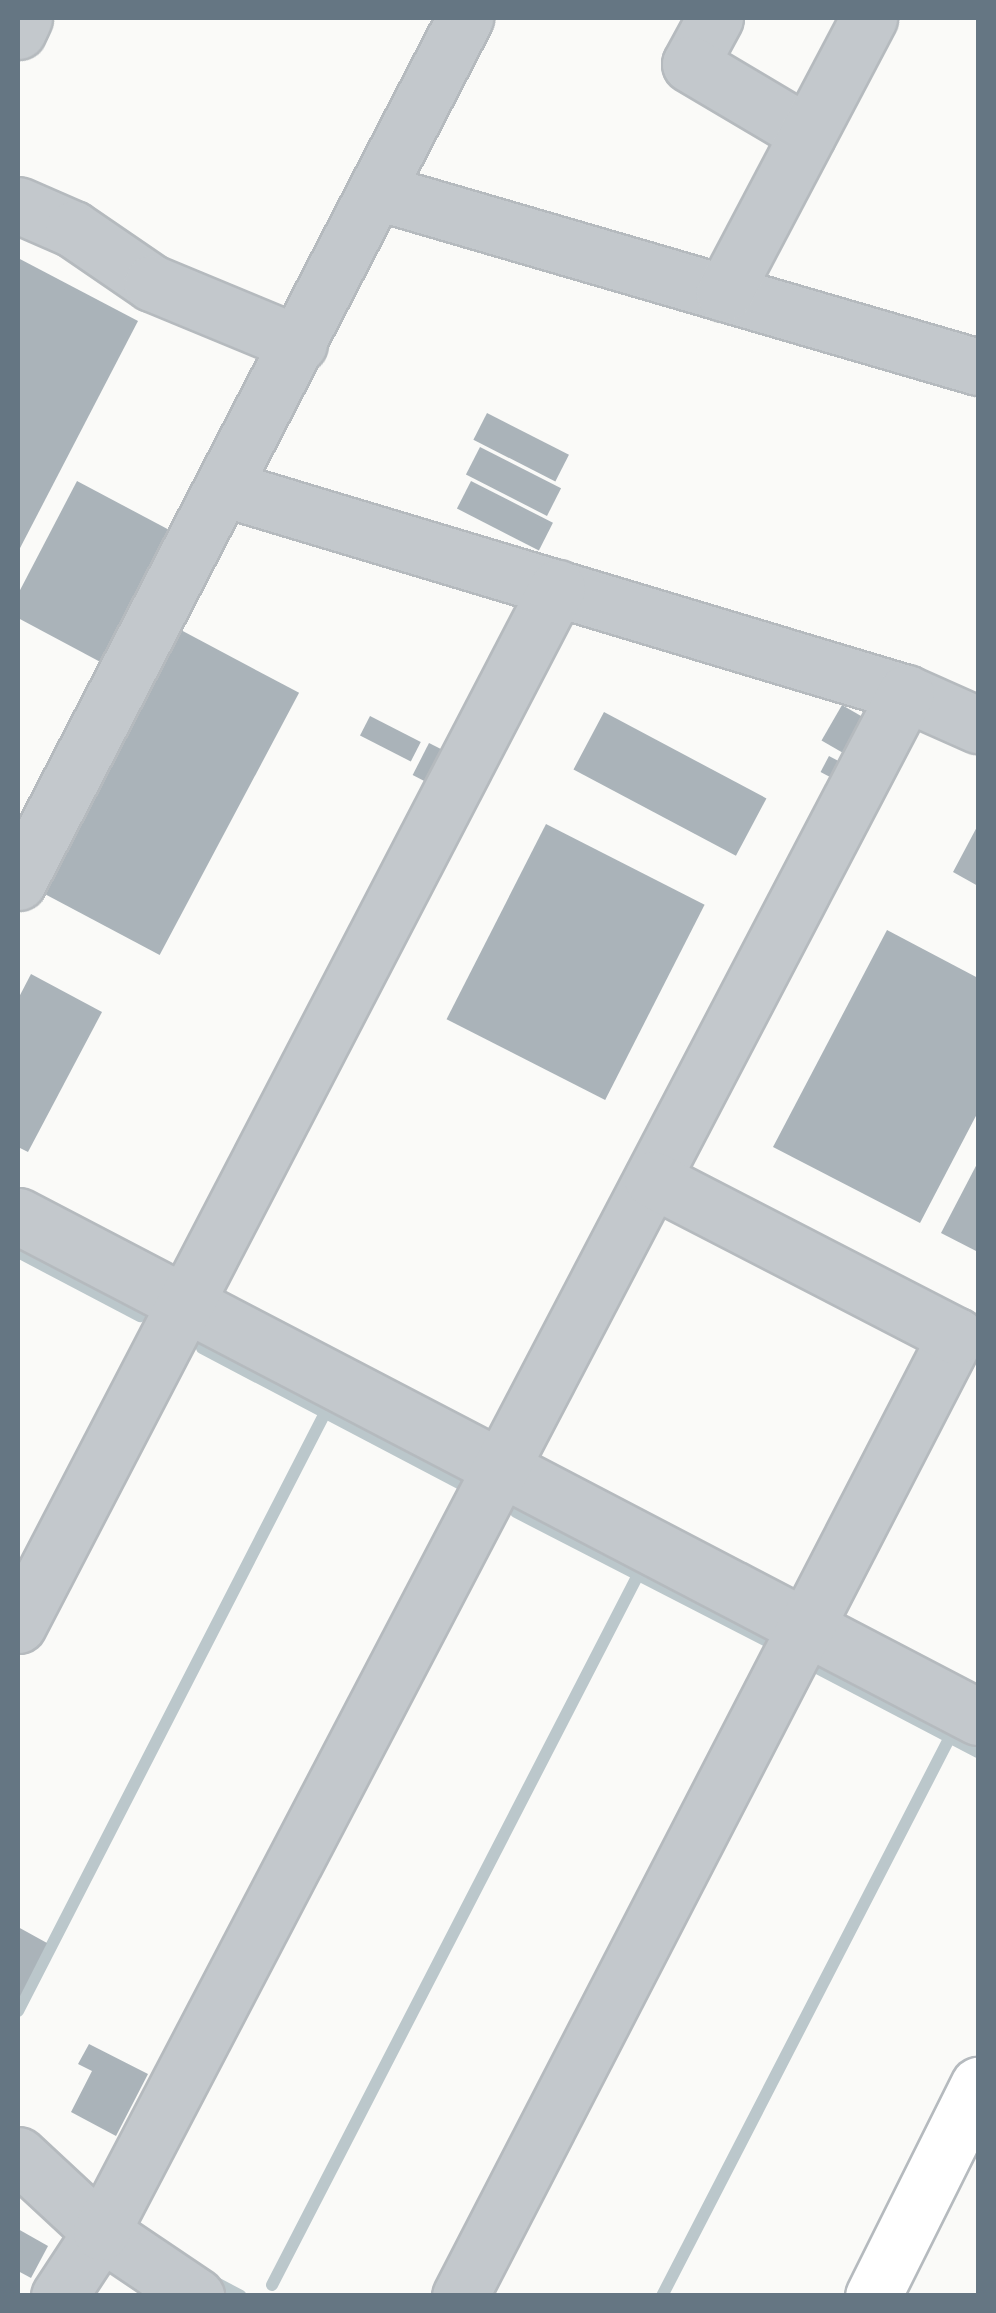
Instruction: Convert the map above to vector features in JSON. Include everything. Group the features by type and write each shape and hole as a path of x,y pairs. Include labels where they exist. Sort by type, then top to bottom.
{"main road":[{"path":"873,2296 978,2085"}],"street":[{"path":"18,31 24,18"},
{"path":"18,882 378,192 464,18"},
{"path":"716,18 690,64 808,134"},
{"path":"724,293 870,18"},
{"path":"378,192 978,367"},
{"path":"18,204 73,229 152,284 299,344"},
{"path":"224,488 906,693 978,726"},
{"path":"18,1625 556,588"},
{"path":"59,2296 101,2232 906,693"},
{"path":"460,2296 956,1336 652,1179"},
{"path":"18,1216 978,1717"},
{"path":"18,2155 101,2232 196,2296"}],"building":[{"path":"18,258 138,321 18,552"},
{"path":"487,413 569,455 555,481 473,440"},
{"path":"480,447 561,488 547,516 466,475"},
{"path":"77,481 175,533 106,665 18,618 18,594"},
{"path":"471,481 553,523 539,550 457,509"},
{"path":"179,629 299,693 160,955 40,891"},
{"path":"842,705 863,717 842,753 822,741"},
{"path":"604,712 766,798 736,856 573,769"},
{"path":"370,716 421,742 411,761 360,736"},
{"path":"429,743 447,752 430,784 413,775"},
{"path":"829,756 842,763 834,779 821,772"},
{"path":"546,824 705,905 605,1100 447,1019"},
{"path":"978,825 978,886 953,872"},
{"path":"887,930 978,978 978,1112 920,1223 773,1147"},
{"path":"31,974 102,1012 28,1152 18,1147 18,999"},
{"path":"978,1162 978,1252 941,1233"},
{"path":"18,1927 47,1943 18,2000"},
{"path":"89,2044 148,2074 116,2136 71,2112 92,2071 78,2064"},
{"path":"18,2229 48,2246 31,2278 18,2271"}],"waterway":[{"path":"18,1252 140,1316"},
{"path":"202,1348 463,1485"},
{"path":"18,2011 325,1413"},
{"path":"516,1512 769,1642"},
{"path":"272,2285 638,1575"},
{"path":"819,1669 978,1752"},
{"path":"662,2296 950,1737"},
{"path":"207,2278 241,2296"}]}
